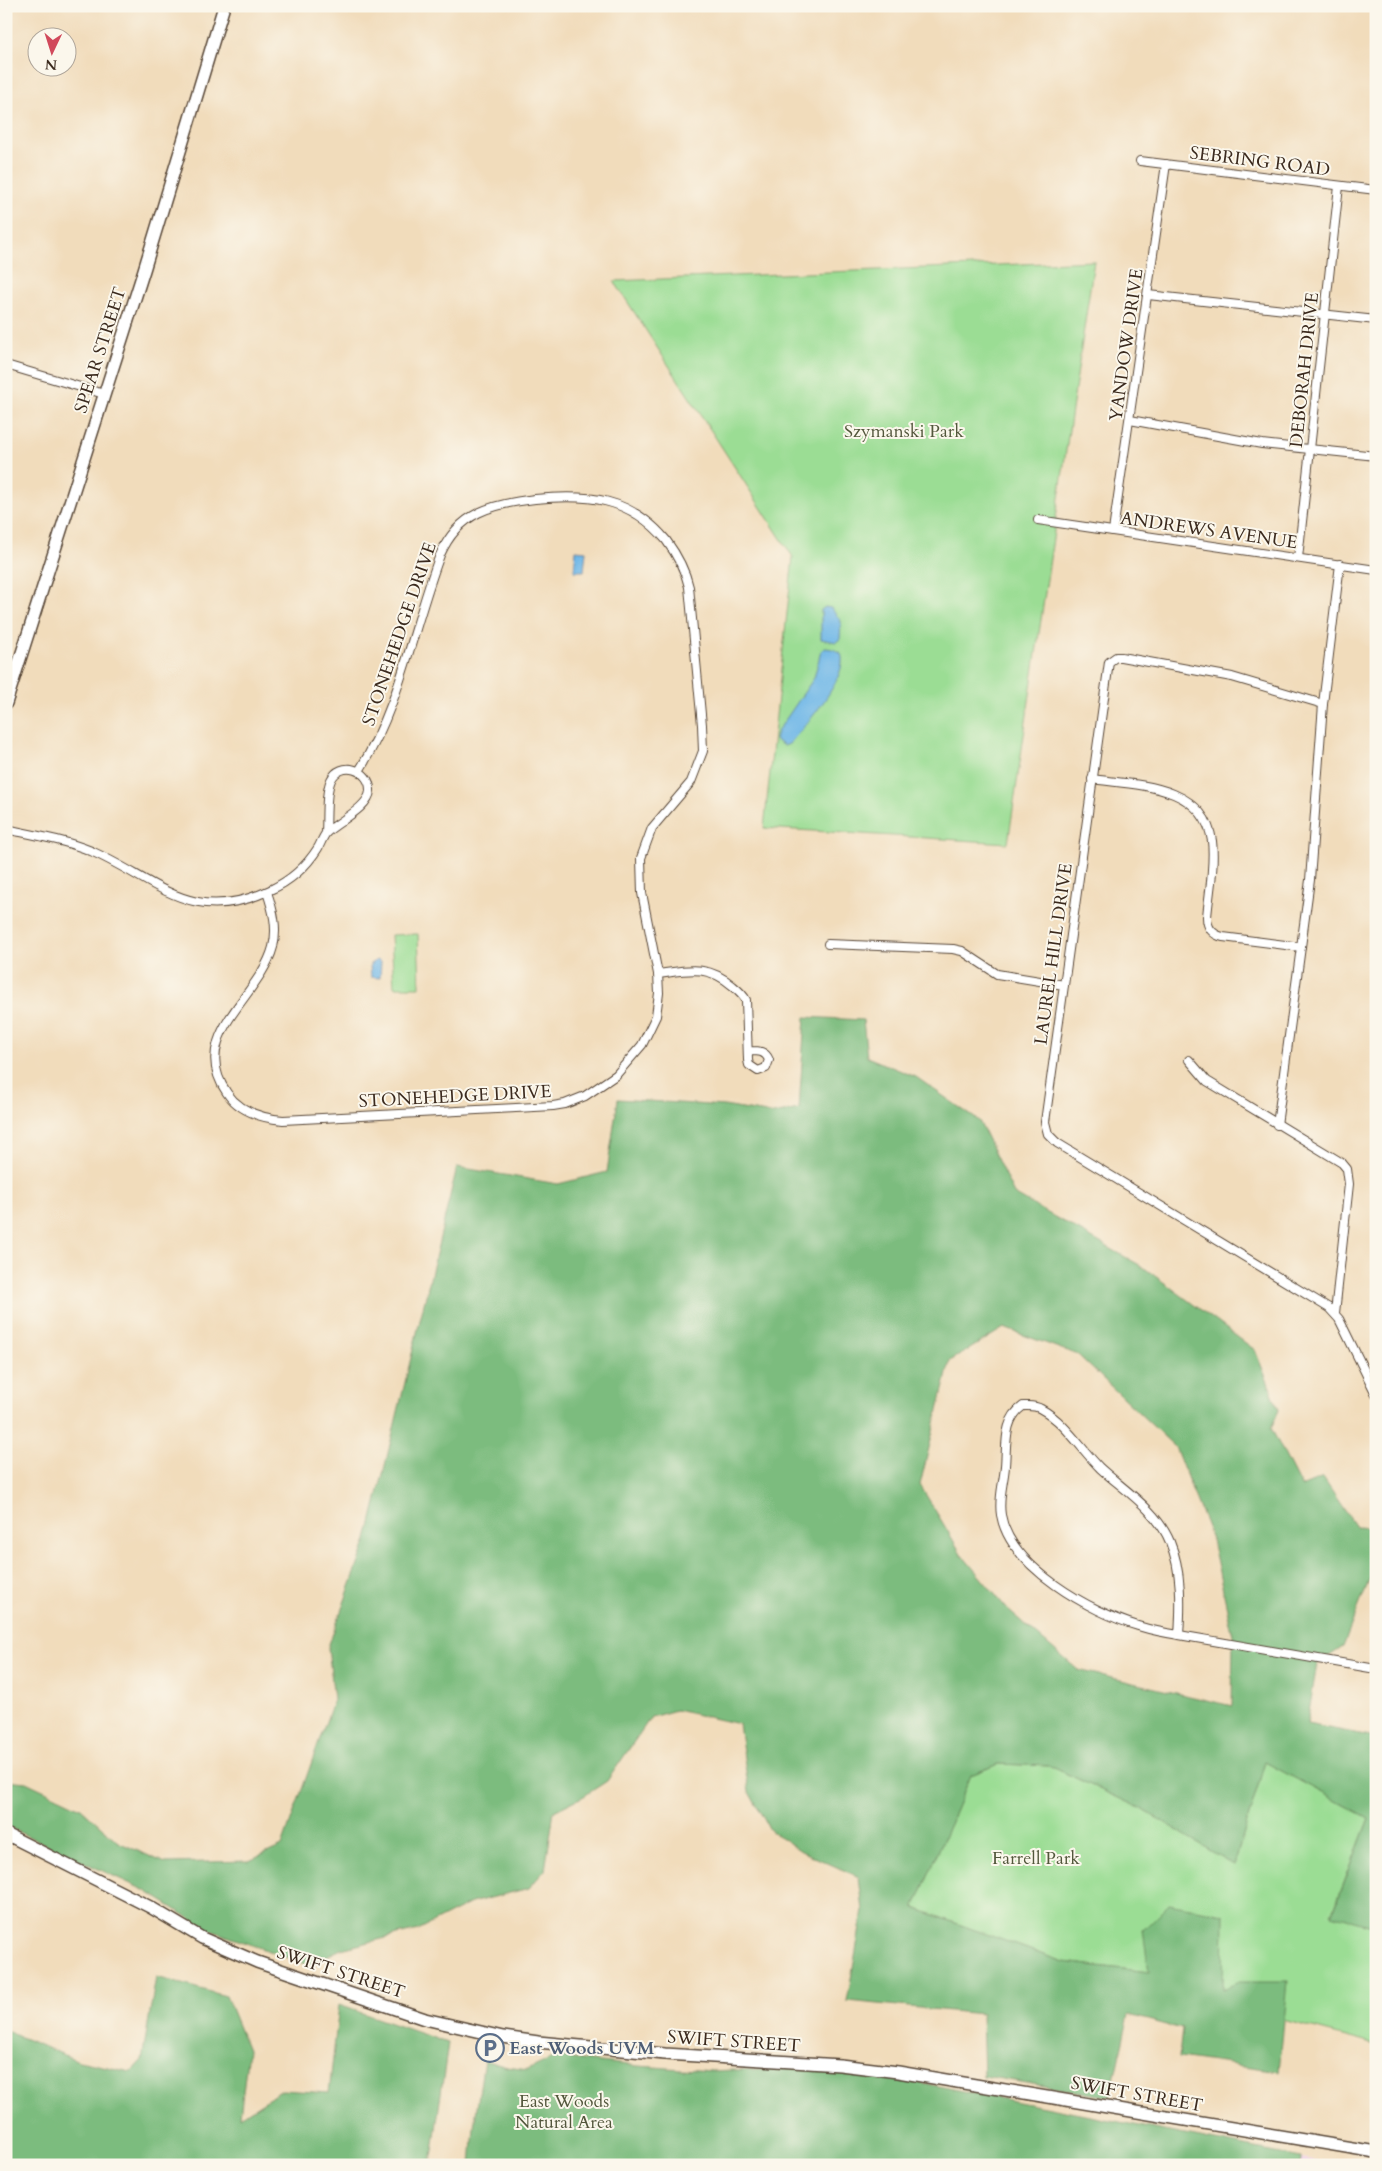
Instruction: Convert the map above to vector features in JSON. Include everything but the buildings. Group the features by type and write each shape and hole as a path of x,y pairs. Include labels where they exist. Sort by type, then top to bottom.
{"street":[{"name":"SPEAR STREET","path":"6,703 224,6"},
{"name":"SEBRING ROAD","path":"1140,161 1376,190"},
{"name":"YANDOW DRIVE","path":"1113,531 1166,164"},
{"name":"DEBORAH DRIVE","path":"1298,558 1339,186"},
{"path":"1148,296 1376,320"},
{"path":"6,365 104,394"},
{"path":"1130,420 1215,436 1310,450 1376,456"},
{"name":"STONEHEDGE DRIVE","path":"267,892 274,918 273,947 266,963 222,1029 216,1048 215,1061 220,1080 230,1097 245,1110 268,1118 283,1120 542,1108 565,1104 585,1096 610,1080 642,1045 656,1016 659,993 658,974 642,893 641,858 652,828 691,782 700,761 703,739 692,604 686,576 670,546 642,517 607,501 566,496 488,507 464,522 448,540 440,555 387,719 375,746 359,771"},
{"name":"ANDREWS AVENUE","path":"1038,520 1376,570"},
{"path":"1277,1124 1312,861 1323,704 1340,564"},
{"name":"LAUREL HILL DRIVE","path":"1323,704 1232,677 1116,656 1112,659 1108,667 1045,1117 1050,1137 1335,1313"},
{"path":"6,829 81,847 164,892 187,900 210,903 237,902 267,892 301,870 326,833 363,804 368,797 370,789 368,781 359,771 346,769 338,772 332,778 329,786 326,833"},
{"path":"1092,779 1167,791 1185,799 1200,813 1212,840 1207,922 1212,932 1223,937 1301,947"},
{"path":"828,944 954,949 962,951 997,974 1064,985"},
{"path":"658,974 701,970 713,972 725,979 746,1000 748,1051"},
{"path":"1189,1060 1207,1081 1342,1163 1347,1169 1349,1184 1335,1313 1376,1394"},
{"path":"1179,1636 1181,1609 1176,1563 1170,1542 1160,1524 1147,1509 1099,1467 1055,1419 1040,1408 1023,1406 1014,1412 1009,1422 1001,1491 1001,1514 1007,1536 1018,1553 1039,1573 1061,1589 1114,1618 1138,1626 1179,1636 1376,1669"},
{"name":"SWIFT STREET","path":"6,1834 150,1907 202,1938 257,1962 425,2019 503,2037 665,2054 840,2065 898,2072 1376,2152"}],"shaded area":[{"path":"1301,2158 1345,2165 1300,2165"}],"green space":[{"name":"Szymanski Park","path":"1094,261 1008,843 764,828 793,557 614,281"},
{"path":"418,934 420,987 394,987 391,935"},
{"path":"805,1017 863,1020 867,1057 916,1077 979,1121 1014,1194 1143,1267 1255,1350 1279,1410 1271,1428 1301,1487 1323,1478 1356,1527 1376,1528 1376,1579 1370,1578 1343,1647 1317,1664 1307,1724 1376,1737 1376,1927 1332,1915 1369,1818 1265,1762 1234,1865 1142,1809 1050,1766 998,1764 971,1775 914,1908 1063,1962 1149,1972 1143,1930 1169,1904 1224,1914 1223,1989 1239,1982 1288,1982 1279,2071 1179,2057 1182,2029 1129,2015 1110,2097 984,2076 982,2014 847,2001 863,1911 859,1877 801,1851 770,1830 749,1792 739,1724 676,1710 651,1717 607,1781 584,1796 554,1811 545,1870 529,1888 471,1903 418,1930 341,1949 308,1965 207,1929 146,1891 6,1826 6,1780 26,1782 81,1808 118,1842 165,1863 249,1861 282,1846 334,1699 328,1647 367,1540 457,1167 558,1184 607,1172 618,1099 724,1106 773,1114 799,1109","holes":["1004,1328 1078,1355 1175,1447 1212,1540 1233,1636 1232,1706 1078,1670 1008,1610 962,1555 920,1485 950,1361"]},
{"name":"Farrell Park","path":"1265,1762 1369,1818 1332,1914 1376,1927 1376,2045 1257,2013 1149,1972 1063,1962 914,1908 971,1775 998,1764 1050,1766 1142,1809 1234,1865"},
{"path":"156,1977 226,1996 248,2050 240,2117 282,2090 329,2093 339,2005 448,2043 431,2165 6,2165 6,2031 79,2061 131,2072 142,2060"},
{"name":"East Woods Natural Area","path":"554,2057 638,2066 712,2071 800,2067 898,2078 1301,2158 1300,2165 471,2165 474,2127 484,2060 507,2067 528,2070"}],"water":[{"path":"576,550 586,551 584,571 574,571"},
{"path":"825,607 831,608 841,621 840,639 836,642 821,639 821,610"},
{"path":"825,648 841,653 842,663 839,675 814,714 789,744 784,746 775,740 777,732 814,678 821,651"},
{"path":"377,960 381,962 380,978 371,977 370,964"}],"place":[{"name":"East Woods UVM","path":"490,2048"}]}
